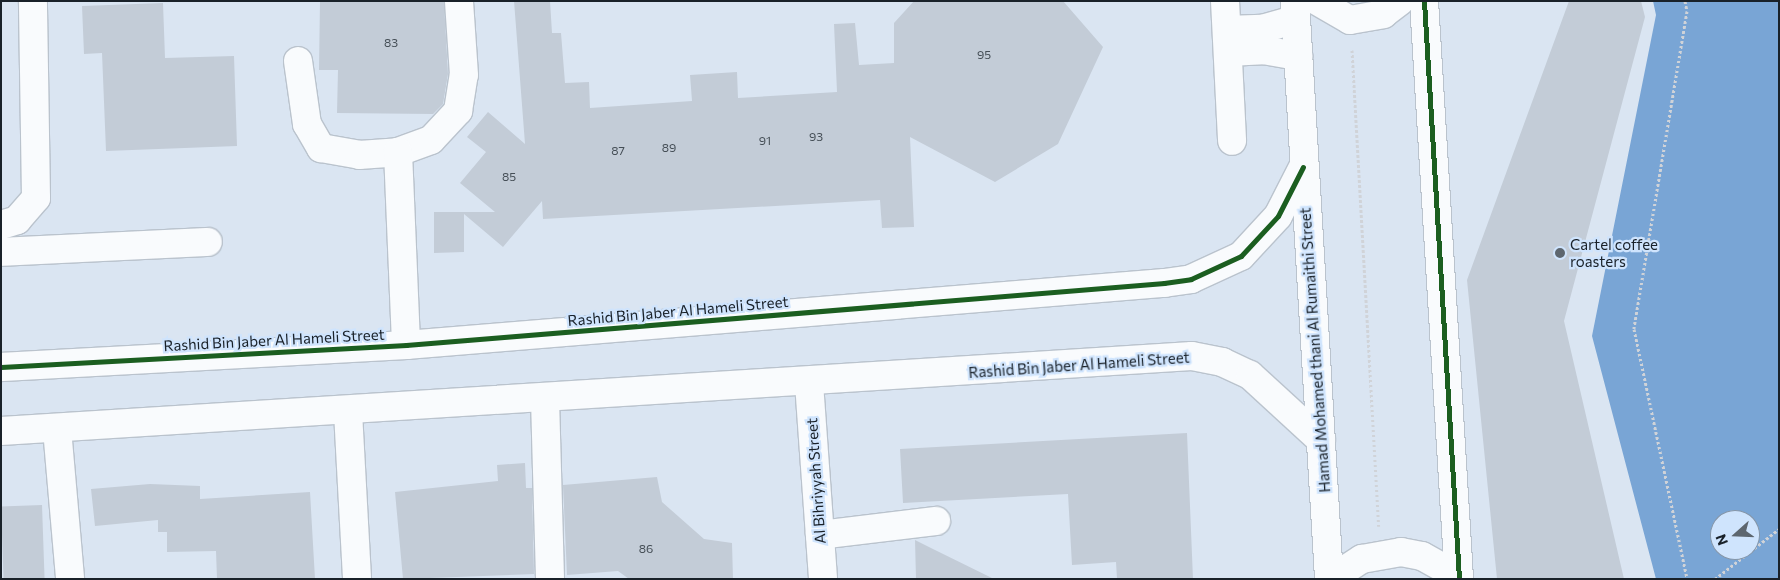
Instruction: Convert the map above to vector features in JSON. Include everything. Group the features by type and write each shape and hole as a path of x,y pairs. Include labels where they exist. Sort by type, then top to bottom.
{"street":[{"path":"1,226 18,220 36,198 33,1"},
{"path":"298,61 307,124 321,148 359,155 398,152 431,140 458,111 464,75 459,1"},
{"path":"1225,1 1232,141"},
{"path":"1317,1 1350,20 1382,14 1400,1"},
{"path":"1424,1 1459,577"},
{"path":"1227,41 1262,28 1295,10"},
{"name":"Hamad Mohamed thani Al Rumaithi Street","path":"1295,10 1303,167 1330,579"},
{"path":"1227,41 1298,56"},
{"path":"398,152 406,345"},
{"name":"Rashid Bin Jaber Al Hameli Street","path":"1,368 406,345 1191,279 1241,256 1262,238 1303,167"},
{"path":"1,252 208,242"},
{"name":"Rashid Bin Jaber Al Hameli Street","path":"1,432 809,383 1192,356 1222,362 1250,376 1321,440"},
{"name":"Al Bihriyyah Street","path":"809,383 823,579"},
{"path":"545,399 550,579"},
{"path":"348,412 357,579"},
{"path":"56,429 70,579"},
{"path":"820,535 936,521"},
{"path":"1330,579 1362,559 1381,554 1422,556 1459,577"}],"path":[{"path":"1685,1 1688,11 1634,329 1687,579"},
{"path":"1350,20 1381,554"},
{"path":"1715,579 1779,529"}],"water":[{"path":"1653,1 1779,1 1779,579 1656,579 1592,336 1656,15"}],"building":[{"path":"320,1 444,1 448,74 443,104 433,114 337,113 338,70 319,70"},
{"path":"514,1 550,1 552,33 561,33 565,83 589,82 590,108 692,101 690,75 737,72 738,98 837,92 834,24 855,23 859,65 894,63 894,23 914,1 1063,1 1103,47 1058,144 995,182 910,137 914,227 882,228 880,200 543,219 542,201 503,247 464,214 464,252 434,253 434,212 495,212 460,183 486,152 467,137 488,112 525,144"},
{"path":"1569,1 1641,1 1645,17 1564,321 1624,579 1497,579 1467,280"},
{"path":"163,3 165,58 234,56 237,146 106,151 102,53 84,54 82,6"},
{"path":"1187,433 1193,579 1117,579 1116,562 1072,565 1068,494 903,503 900,449"},
{"path":"525,463 526,488 532,488 534,574 403,579 395,492 498,481 497,465"},
{"path":"657,477 662,502 704,539 732,543 733,579 629,579 618,571 567,575 563,485"},
{"path":"150,484 200,486 200,499 310,492 315,579 217,579 216,551 167,552 167,532 158,532 158,520 95,526 91,489"},
{"path":"42,505 45,579 4,579 1,506"},
{"path":"915,540 935,550 994,579 916,579"}],"cycle path":[{"path":"1424,1 1459,579"},
{"path":"1,367 406,345 1164,283 1191,279 1241,256 1278,216 1303,167"}],"place":[{"name":"Cartel coffee roasters","path":"1560,253"}]}
